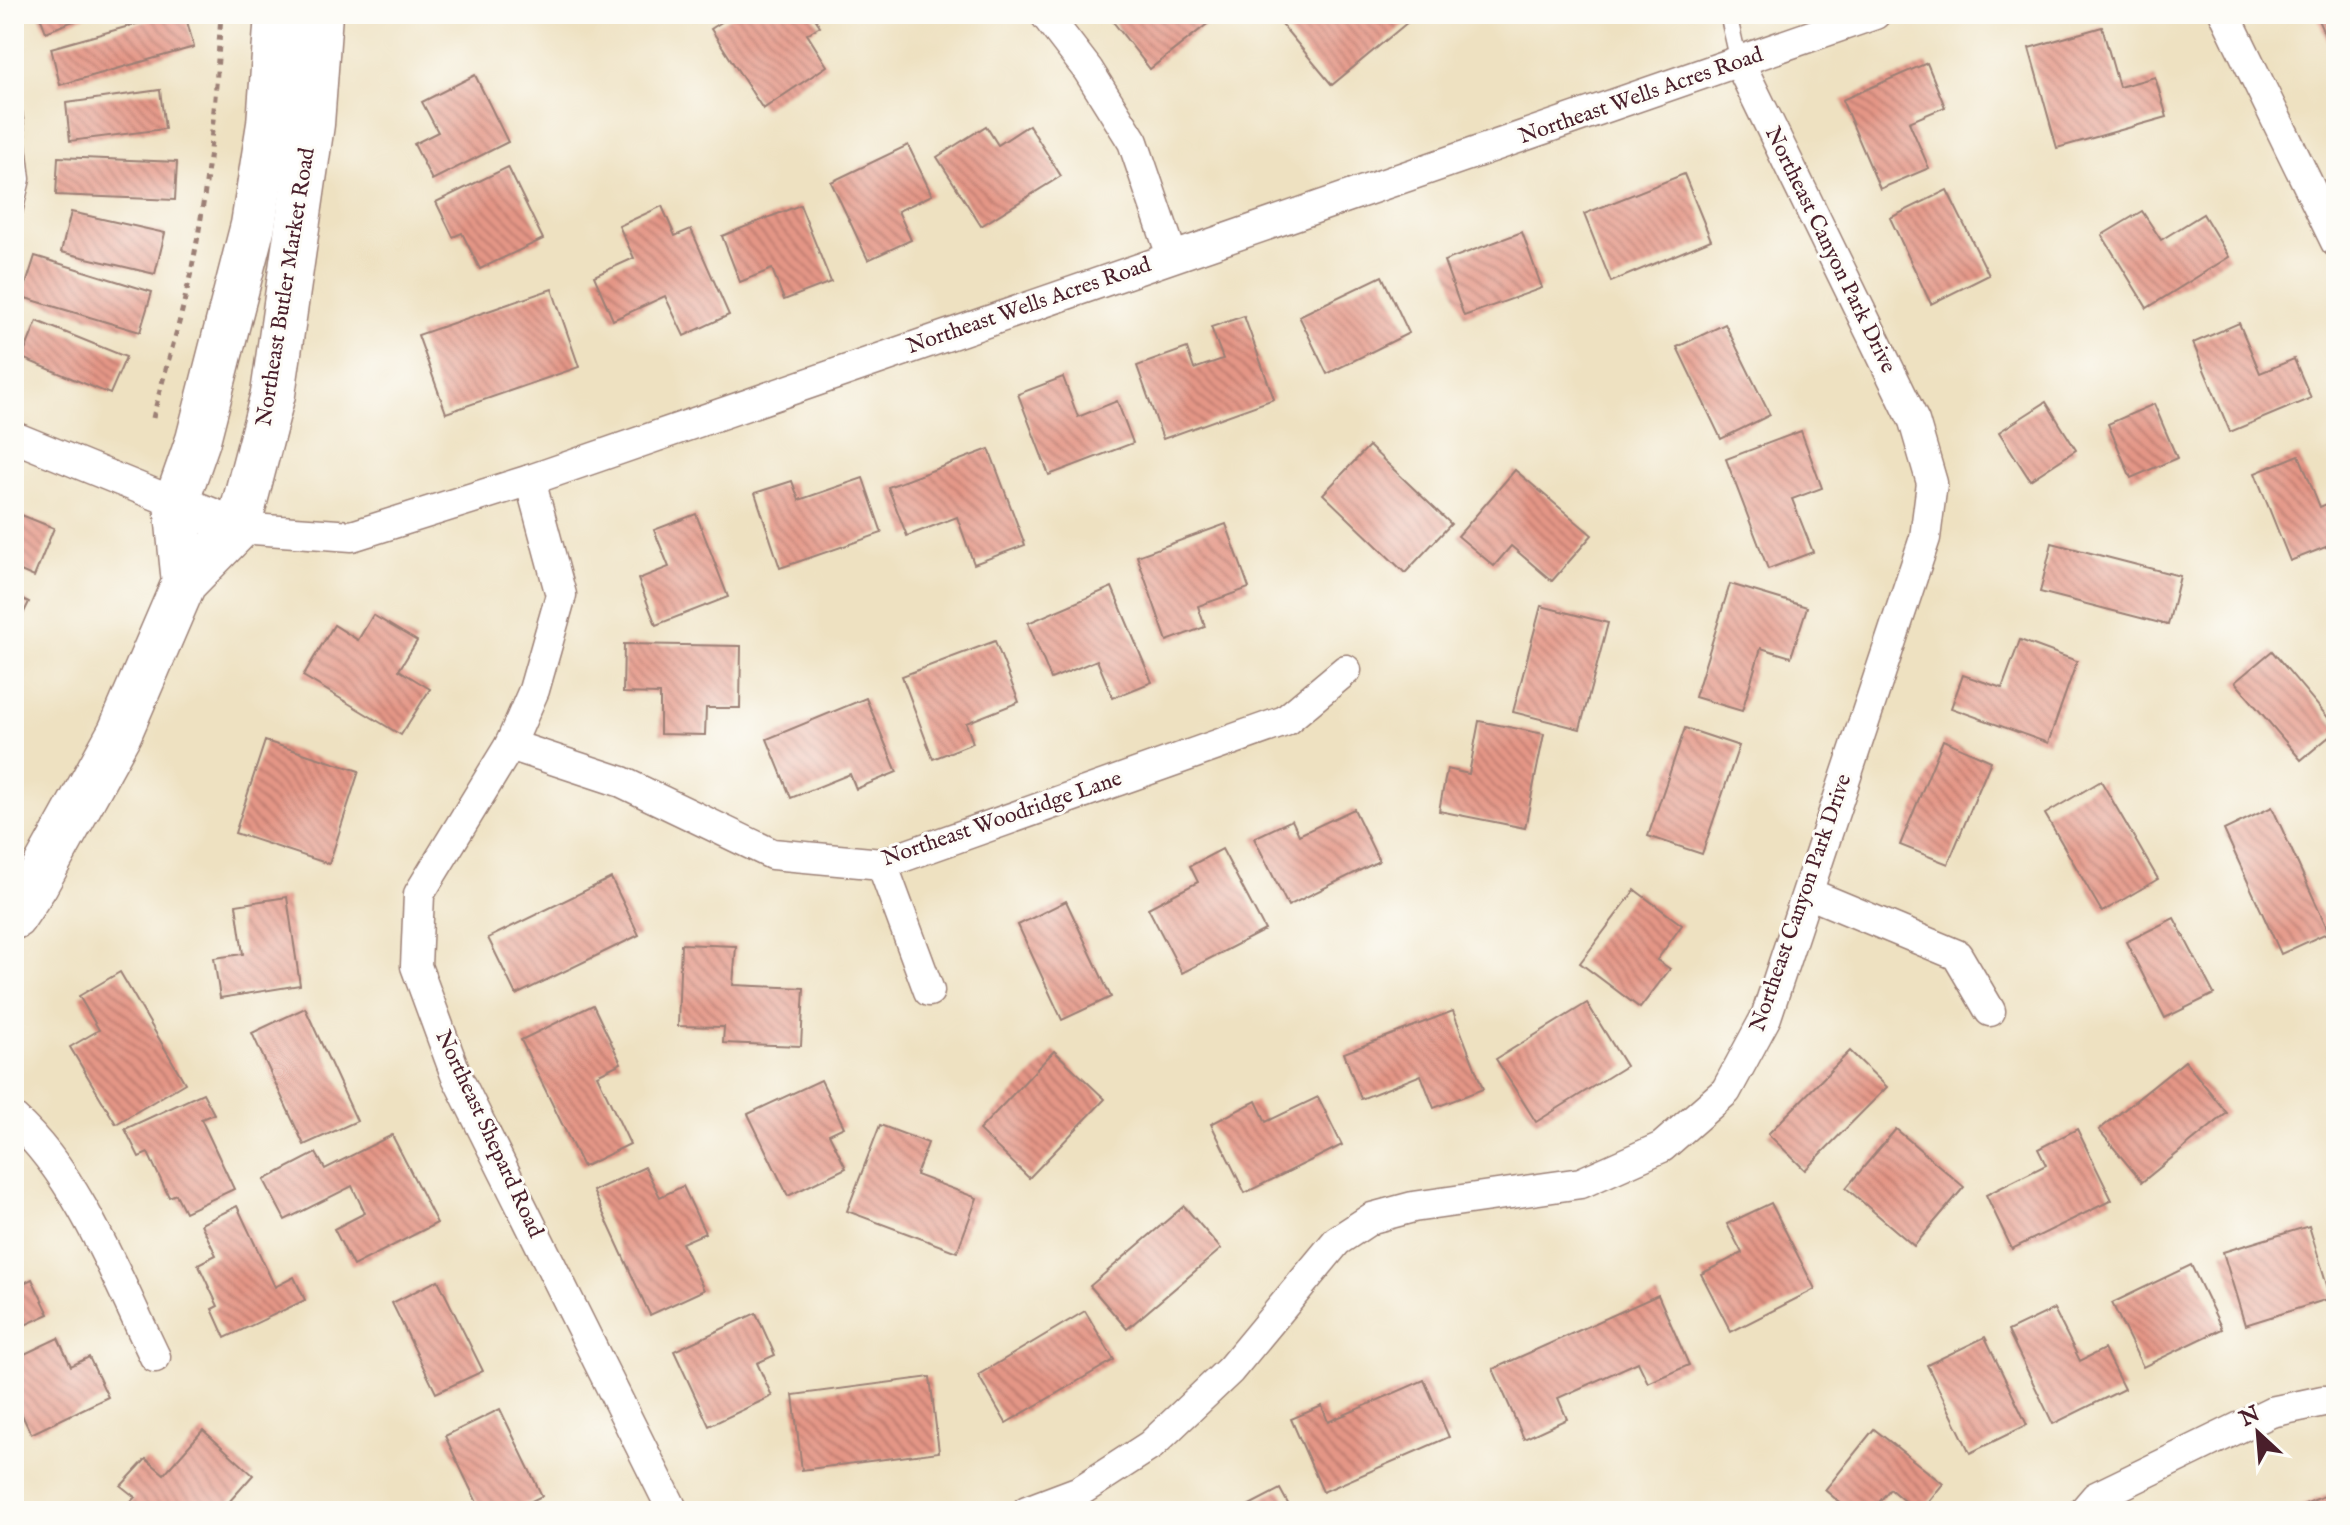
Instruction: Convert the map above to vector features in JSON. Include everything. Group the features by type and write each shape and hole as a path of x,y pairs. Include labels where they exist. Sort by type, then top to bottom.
{"main road":[{"name":"Northeast Butler Market Road","path":"184,583 176,503 198,440 253,225 269,124 279,14"},
{"path":"238,528 224,499 224,478 253,369 279,241 279,14"},
{"name":"Northeast Butler Market Road","path":"14,917 36,884 120,732 184,583 238,528 273,394 312,124 320,14"}],"street":[{"path":"1045,14 1088,70 1133,142 1172,256"},
{"name":"Northeast Wells Acres Road","path":"176,503 238,528 352,536 530,480 1875,14"},
{"path":"2225,14 2336,242"},
{"name":"Northeast Canyon Park Drive","path":"1027,1511 1080,1491 1151,1445 1230,1370 1337,1241 1372,1218 1413,1207 1581,1183 1662,1147 1726,1091 1766,1017 1925,538 1932,483 1914,421 1739,62"},
{"path":"14,437 176,503"},
{"name":"Northeast Shepard Road","path":"530,480 561,595 534,690 510,745 419,894 416,966 456,1075 673,1511"},
{"name":"Northeast Woodridge Lane","path":"510,745 622,782 772,854 882,864 1285,721 1346,670"},
{"path":"882,864 929,991"},
{"path":"1808,893 1957,955 1990,1011"},
{"path":"14,1119 50,1159 77,1198 155,1357"},
{"path":"2084,1511 2096,1497 2271,1412 2336,1401"}],"lane":[{"path":"1728,14 1739,62"},
{"path":"14,113 22,179 14,212"}],"path":[{"path":"153,418 187,293 216,99 221,14"}],"building":[{"path":"39,14 91,14 46,32"},
{"path":"172,14 185,14 194,47 60,85 51,48"},
{"path":"734,14 812,14 820,26 807,34 827,66 763,109 711,29"},
{"path":"1107,14 1220,14 1150,69"},
{"path":"1273,14 1411,14 1414,17 1332,85"},
{"path":"2336,14 2336,60 2318,20"},
{"path":"2102,27 2119,87 2155,77 2167,117 2057,148 2029,48"},
{"path":"1927,63 1945,107 1909,122 1929,168 1880,189 1842,100"},
{"path":"475,75 508,142 432,180 414,144 438,132 422,102"},
{"path":"160,90 165,129 70,141 66,103"},
{"path":"1029,125 1061,176 981,226 937,157 986,126 998,145"},
{"path":"908,145 932,195 898,211 911,240 868,260 831,182"},
{"path":"58,157 177,162 175,200 56,195"},
{"path":"508,167 543,239 480,269 462,233 453,237 436,202"},
{"path":"1684,174 1711,240 1611,282 1584,214"},
{"path":"1947,190 1989,275 1931,304 1890,218"},
{"path":"800,205 831,282 784,300 772,269 740,282 722,236"},
{"path":"662,206 675,236 691,229 729,315 684,336 665,296 613,320 594,276 634,258 619,226"},
{"path":"2142,211 2161,240 2203,214 2229,257 2147,308 2102,235"},
{"path":"71,212 165,233 155,274 61,252"},
{"path":"1522,232 1542,288 1464,316 1444,261"},
{"path":"35,256 152,292 140,332 22,297"},
{"path":"1382,276 1409,333 1327,374 1299,316"},
{"path":"552,289 579,367 446,413 418,335"},
{"path":"1244,316 1274,399 1163,439 1137,366 1187,348 1194,369 1223,359 1211,327"},
{"path":"37,321 126,357 110,394 22,358"},
{"path":"2239,323 2260,373 2294,359 2311,398 2230,432 2193,343"},
{"path":"1725,324 1770,415 1721,439 1677,347"},
{"path":"1063,377 1078,417 1117,401 1133,443 1049,475 1018,394"},
{"path":"2046,402 2076,450 2030,480 1999,432"},
{"path":"2154,404 2177,458 2131,478 2108,424"},
{"path":"1801,431 1822,488 1792,499 1813,552 1768,569 1726,459"},
{"path":"1369,446 1451,524 1405,573 1323,494"},
{"path":"989,449 1025,545 974,564 957,517 907,536 888,487"},
{"path":"2299,455 2320,507 2336,500 2336,543 2290,561 2255,473"},
{"path":"1515,470 1592,535 1552,581 1511,546 1494,566 1458,536"},
{"path":"863,478 882,533 780,568 755,493 792,481 799,500"},
{"path":"14,512 54,528 34,577 14,568"},
{"path":"696,514 728,597 656,625 638,579 669,567 654,530"},
{"path":"1226,524 1249,588 1198,606 1205,627 1167,641 1137,556"},
{"path":"2052,543 2180,576 2168,625 2040,592"},
{"path":"1730,584 1807,607 1791,657 1761,648 1742,711 1695,697"},
{"path":"1112,587 1152,682 1113,698 1097,660 1051,679 1028,623"},
{"path":"14,595 29,602 14,633"},
{"path":"1541,606 1608,623 1580,729 1513,712"},
{"path":"373,615 417,641 399,670 430,689 401,735 303,676 334,625 358,640"},
{"path":"2020,640 2077,661 2048,743 1951,708 1963,675 2002,688"},
{"path":"995,641 1019,702 966,723 973,743 933,759 902,676"},
{"path":"624,644 741,646 740,708 706,708 705,735 660,734 660,694 623,693"},
{"path":"2272,651 2336,727 2336,731 2301,760 2235,682"},
{"path":"866,698 897,772 856,789 850,774 791,798 767,739"},
{"path":"1479,721 1544,734 1525,828 1439,811 1447,769 1469,774"},
{"path":"1685,728 1739,746 1702,854 1648,836"},
{"path":"1943,740 1991,761 1948,864 1900,845"},
{"path":"265,741 359,771 329,864 235,833"},
{"path":"2101,781 2158,879 2102,912 2045,814"},
{"path":"2272,807 2329,932 2281,954 2224,830"},
{"path":"1354,809 1379,861 1288,906 1254,838 1292,820 1299,835"},
{"path":"1222,849 1265,930 1182,973 1148,908 1198,882 1190,866"},
{"path":"611,878 639,935 516,995 488,938"},
{"path":"1635,890 1682,925 1657,960 1670,969 1640,1008 1580,963"},
{"path":"287,897 300,985 220,998 214,958 243,954 236,905"},
{"path":"1066,901 1111,997 1062,1020 1018,925"},
{"path":"2174,918 2214,994 2165,1018 2126,942"},
{"path":"681,944 736,946 733,985 804,988 801,1046 723,1043 724,1027 678,1026"},
{"path":"120,972 185,1083 116,1124 70,1047 99,1030 79,996"},
{"path":"1587,1003 1626,1066 1536,1122 1496,1059"},
{"path":"593,1005 621,1063 597,1075 630,1144 583,1167 521,1040"},
{"path":"305,1008 357,1121 304,1145 252,1033"},
{"path":"1453,1011 1483,1089 1434,1108 1421,1075 1361,1099 1344,1053"},
{"path":"1054,1051 1105,1099 1029,1178 979,1130"},
{"path":"1850,1051 1887,1087 1805,1170 1768,1134"},
{"path":"2185,1061 2227,1113 2142,1182 2099,1130"},
{"path":"821,1080 844,1127 829,1134 846,1168 788,1196 748,1114"},
{"path":"203,1093 214,1114 201,1119 234,1189 185,1212 176,1194 169,1197 148,1153 139,1157 125,1129"},
{"path":"1318,1097 1342,1145 1245,1193 1211,1124 1256,1101 1266,1122"},
{"path":"880,1125 928,1143 916,1175 977,1198 957,1252 847,1211"},
{"path":"1896,1129 1964,1187 1914,1246 1846,1188"},
{"path":"2077,1129 2112,1200 2012,1249 1986,1195 2046,1165 2038,1149"},
{"path":"392,1135 437,1223 353,1266 334,1229 365,1213 352,1186 285,1220 264,1180 316,1153 325,1169"},
{"path":"645,1167 660,1197 683,1186 705,1233 682,1243 704,1290 650,1315 593,1191"},
{"path":"1771,1203 1815,1289 1731,1332 1701,1274 1742,1253 1727,1224"},
{"path":"237,1206 275,1287 294,1277 305,1300 225,1338 212,1309 218,1306 198,1264 216,1255 201,1224"},
{"path":"1184,1206 1221,1249 1127,1329 1090,1286"},
{"path":"2309,1226 2331,1298 2245,1325 2223,1252"},
{"path":"2191,1265 2222,1329 2143,1367 2112,1303"},
{"path":"14,1273 20,1285 32,1279 49,1314 14,1330"},
{"path":"438,1280 483,1371 436,1393 392,1303"},
{"path":"1658,1295 1689,1365 1648,1383 1638,1362 1558,1398 1567,1419 1524,1439 1493,1369"},
{"path":"2054,1309 2080,1361 2104,1349 2124,1389 2053,1424 2008,1331"},
{"path":"1085,1311 1114,1360 1006,1423 978,1375"},
{"path":"756,1313 775,1355 757,1363 772,1396 709,1426 674,1351"},
{"path":"1985,1337 2027,1425 1970,1453 1927,1365"},
{"path":"58,1338 71,1366 89,1357 108,1397 31,1434 14,1398 14,1359"},
{"path":"930,1377 939,1452 802,1470 793,1395"},
{"path":"1424,1380 1449,1437 1323,1492 1291,1419 1322,1406 1328,1422"},
{"path":"500,1409 542,1496 511,1511 481,1511 445,1436"},
{"path":"1874,1429 1943,1484 1921,1511 1916,1511 1890,1489 1872,1511 1850,1511 1825,1490"},
{"path":"203,1430 253,1475 221,1511 122,1511 135,1497 121,1486 146,1459 164,1474"},
{"path":"1280,1489 1292,1511 1238,1511"},
{"path":"2331,1493 2336,1511 2288,1511"}]}
